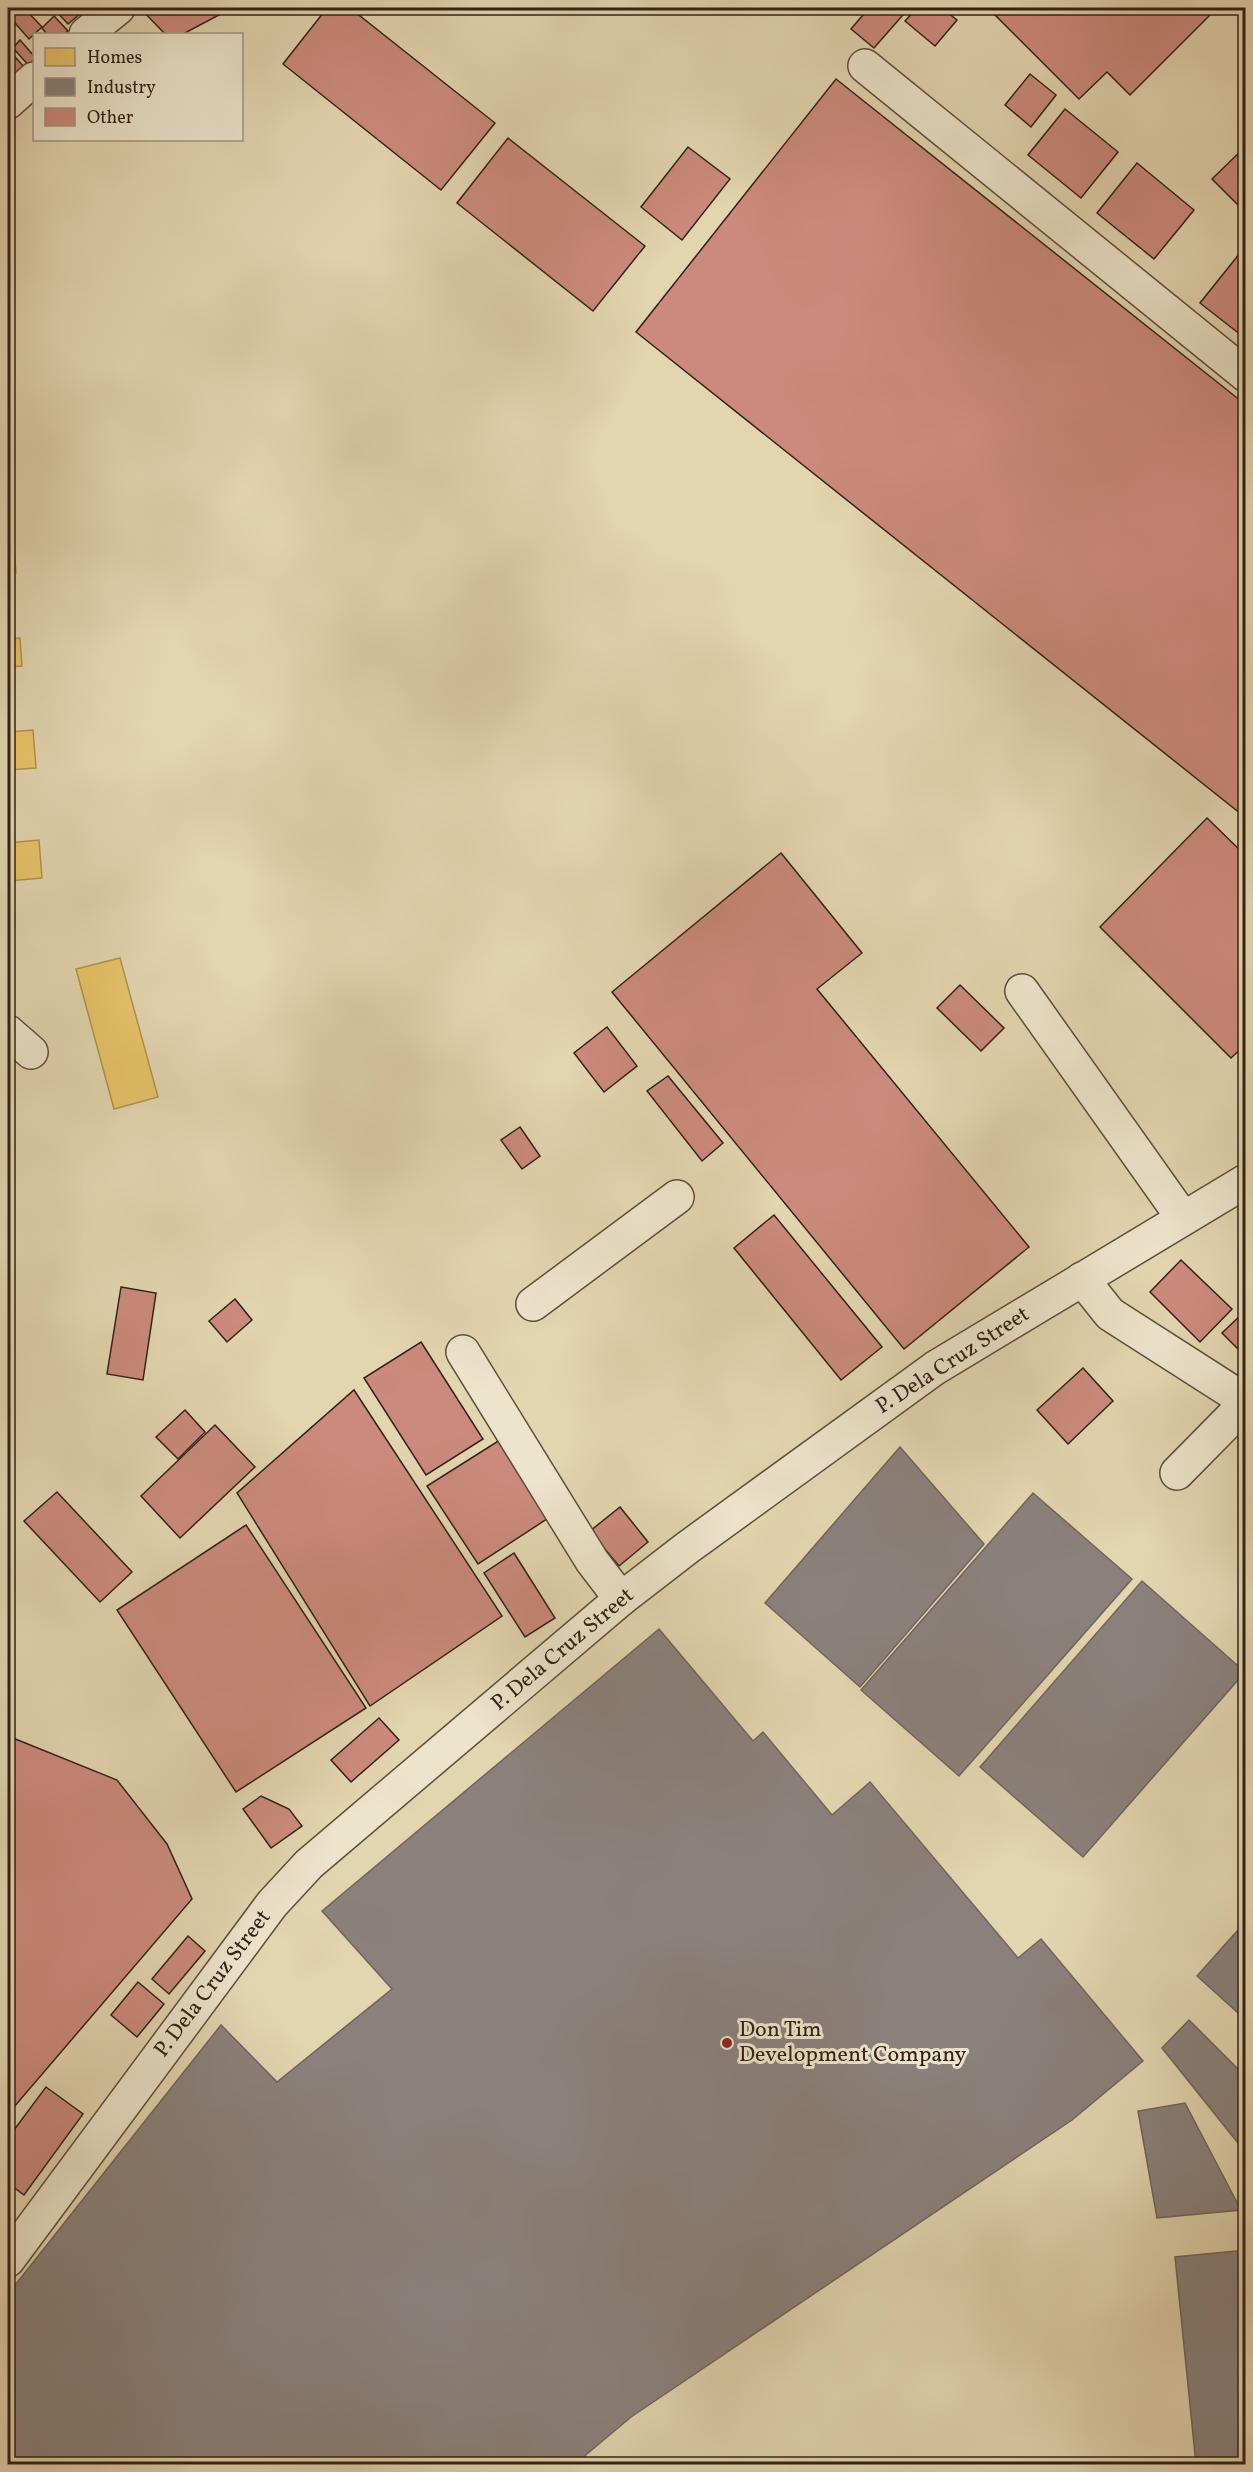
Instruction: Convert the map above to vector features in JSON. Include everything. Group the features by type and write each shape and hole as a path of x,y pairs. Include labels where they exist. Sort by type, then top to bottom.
{"street":[{"path":"87,33 118,8"},
{"path":"866,66 1245,375"},
{"path":"8,102 33,80"},
{"path":"1022,991 1184,1218"},
{"name":"P. Dela Cruz Street","path":"8,2260 284,1891 309,1864 621,1599 935,1368 1245,1181"},
{"path":"533,1304 677,1197"},
{"path":"1082,1279 1110,1314 1245,1402 1177,1473"},
{"path":"463,1353 592,1562 621,1599"}],"building: Homes":[{"path":"8,536 13,536 16,573 8,574"},
{"path":"20,638 22,666 8,667 8,639"},
{"path":"33,730 36,768 8,770 8,732"},
{"path":"39,840 42,878 8,881 8,843"},
{"path":"120,958 158,1097 114,1109 76,969"}],"building: Industry":[{"path":"900,1447 984,1544 860,1687 765,1603"},
{"path":"1033,1493 1132,1579 959,1776 861,1690"},
{"path":"1142,1581 1245,1672 1083,1857 980,1767"},
{"name":"Don Tim Development Company","path":"659,1629 753,1741 763,1732 832,1815 870,1782 1018,1958 1041,1939 1143,2061 1072,2120 631,2417 575,2464 8,2464 8,2294 221,2025 277,2082 392,1989 322,1911"},
{"path":"1246,1921 1246,2020 1197,1976"},
{"path":"1189,2020 1246,2077 1246,2153 1162,2048"},
{"path":"1185,2103 1241,2210 1157,2218 1138,2111"},
{"path":"1246,2250 1246,2464 1196,2464 1175,2257"}],"building: Other":[{"path":"16,8 24,8 42,27 29,39 8,15"},
{"path":"53,8 76,8 81,13 68,24"},
{"path":"140,8 232,8 185,33 164,33"},
{"path":"327,8 350,8 495,123 441,190 283,64"},
{"path":"869,8 909,8 874,48 851,29"},
{"path":"917,8 942,8 957,20 935,46 905,21"},
{"path":"992,8 1217,8 1130,95 1107,72 1079,99 990,10"},
{"path":"54,16 68,31 46,33 42,28"},
{"path":"20,40 33,55 32,69 13,48"},
{"path":"8,49 32,76 8,84"},
{"path":"1030,74 1056,95 1031,127 1005,105"},
{"path":"836,79 1246,405 1246,818 636,332"},
{"path":"1065,109 1118,152 1081,198 1028,155"},
{"path":"508,138 645,246 593,311 457,203"},
{"path":"1246,146 1246,213 1212,179"},
{"path":"688,147 730,179 682,240 641,207"},
{"path":"1137,163 1194,210 1154,259 1097,213"},
{"path":"1244,248 1246,249 1246,339 1200,303"},
{"path":"1207,818 1246,856 1246,1044 1231,1058 1100,927"},
{"path":"781,853 862,953 817,989 1029,1247 904,1349 612,992"},
{"path":"960,985 1004,1028 981,1051 937,1008"},
{"path":"607,1027 637,1066 604,1092 574,1053"},
{"path":"668,1076 723,1143 702,1161 647,1091"},
{"path":"520,1127 540,1156 522,1169 501,1140"},
{"path":"774,1215 882,1347 841,1380 734,1248"},
{"path":"1181,1260 1232,1309 1200,1342 1150,1292"},
{"path":"121,1287 156,1293 143,1380 107,1374"},
{"path":"235,1299 252,1320 227,1342 209,1321"},
{"path":"1242,1314 1246,1317 1246,1357 1222,1333"},
{"path":"421,1342 483,1439 426,1475 364,1378"},
{"path":"1083,1368 1113,1401 1068,1444 1037,1410"},
{"path":"354,1390 502,1616 370,1706 237,1493"},
{"path":"185,1410 205,1432 178,1459 156,1437"},
{"path":"215,1425 255,1467 180,1538 141,1496"},
{"path":"503,1438 553,1515 478,1564 427,1486"},
{"path":"57,1492 132,1572 100,1602 24,1521"},
{"path":"620,1507 648,1542 619,1566 590,1531"},
{"path":"246,1525 366,1708 236,1792 117,1610"},
{"path":"514,1553 555,1618 525,1637 484,1573"},
{"path":"379,1718 399,1740 351,1782 331,1760"},
{"path":"8,1736 117,1780 167,1844 192,1899 8,2114"},
{"path":"261,1796 289,1809 302,1826 271,1848 243,1809"},
{"path":"188,1936 205,1951 169,1994 152,1979"},
{"path":"138,1982 164,2004 137,2037 111,2015"},
{"path":"46,2087 83,2114 24,2195 8,2183 8,2138"}],"place":[{"name":"Don Tim Development Company","path":"727,2043"}]}
